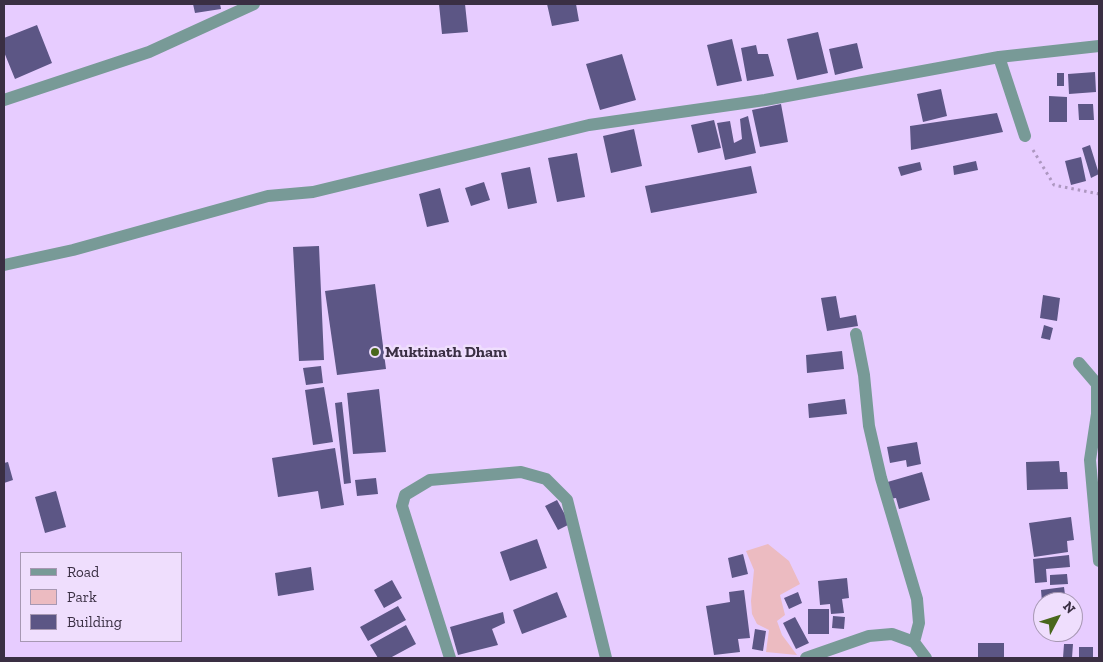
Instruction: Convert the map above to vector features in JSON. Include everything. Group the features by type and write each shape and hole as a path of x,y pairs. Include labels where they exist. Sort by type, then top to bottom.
{"street":[{"path":"4,100 149,52 254,4"},
{"path":"4,265 73,250 268,196 322,190 589,125 765,100 999,57 1099,46"},
{"path":"999,57 1025,136"},
{"path":"856,334 864,375 869,426 879,470 917,599 919,624 914,642"},
{"path":"1080,363 1097,384 1097,414 1090,460 1099,561"},
{"path":"450,658 402,506 405,495 430,480 521,472 546,479 567,500 606,658"},
{"path":"806,658 869,636 892,634 914,642 926,658"}],"path":[{"path":"1025,136 1054,185 1099,194"}],"green space":[{"path":"768,544 789,561 800,584 780,595 785,615 777,621 782,635 797,655 766,652 769,630 757,624 752,614 751,601 754,570 746,551"}],"building":[{"path":"193,4 220,4 221,9 195,13"},
{"path":"439,4 465,4 468,32 442,34"},
{"path":"547,4 576,4 579,21 552,26"},
{"path":"37,25 52,63 15,79 4,52 4,38"},
{"path":"818,32 828,73 797,80 787,39"},
{"path":"732,39 742,81 717,86 707,45"},
{"path":"857,43 863,68 835,75 829,49"},
{"path":"756,45 758,54 768,54 774,76 747,81 741,48"},
{"path":"622,54 636,100 600,110 586,64"},
{"path":"1095,72 1096,92 1069,94 1068,74"},
{"path":"1057,73 1064,73 1064,86 1057,86"},
{"path":"941,89 947,116 923,122 917,94"},
{"path":"1049,96 1067,97 1067,122 1049,122"},
{"path":"781,104 788,142 760,147 752,110"},
{"path":"1078,104 1093,104 1094,120 1079,120"},
{"path":"997,113 1003,132 911,150 910,126"},
{"path":"748,116 756,153 725,160 717,123 730,121 734,143 742,139 740,119"},
{"path":"714,120 721,148 698,153 691,125"},
{"path":"634,129 642,166 611,173 603,136"},
{"path":"1090,145 1099,174 1091,178 1082,148"},
{"path":"577,153 585,197 557,202 548,158"},
{"path":"1081,157 1086,181 1071,185 1065,161"},
{"path":"976,161 978,170 954,175 953,166"},
{"path":"920,162 922,170 901,176 898,167"},
{"path":"751,166 757,193 651,213 645,186"},
{"path":"530,167 537,203 508,209 501,173"},
{"path":"484,182 490,200 471,206 465,188"},
{"path":"440,188 449,222 427,227 419,194"},
{"path":"319,246 324,360 299,361 293,247"},
{"path":"375,284 386,369 337,375 325,291"},
{"path":"1043,295 1060,298 1057,321 1040,318"},
{"path":"836,296 840,318 856,315 858,326 827,331 821,298"},
{"path":"1044,325 1053,328 1050,340 1041,338"},
{"path":"842,351 844,369 807,373 806,355"},
{"path":"321,366 323,383 306,385 303,368"},
{"path":"324,387 333,442 313,445 305,390"},
{"path":"379,389 386,452 353,454 347,393"},
{"path":"845,399 847,414 809,418 808,404"},
{"path":"342,402 351,483 344,484 335,403"},
{"path":"917,442 921,464 907,467 906,460 890,463 887,447"},
{"path":"335,448 344,505 321,509 318,491 278,497 272,458"},
{"path":"1059,461 1060,472 1067,472 1068,489 1027,490 1026,462"},
{"path":"8,462 13,480 4,483 4,463"},
{"path":"922,472 930,500 899,509 896,498 889,499 884,483"},
{"path":"376,478 378,494 357,496 355,480"},
{"path":"56,491 66,527 45,533 35,497"},
{"path":"557,500 570,524 558,530 545,506"},
{"path":"1071,517 1074,540 1067,541 1068,552 1034,557 1029,523"},
{"path":"537,539 547,568 510,581 500,552"},
{"path":"743,554 748,574 732,578 728,558"},
{"path":"1069,555 1070,567 1046,569 1047,582 1035,583 1033,559"},
{"path":"311,567 314,590 278,596 275,573"},
{"path":"1067,574 1068,584 1050,585 1050,575"},
{"path":"847,578 849,598 842,599 844,613 831,614 830,604 820,605 818,581"},
{"path":"392,580 402,598 384,608 374,590"},
{"path":"1064,587 1065,592 1041,592 1041,590"},
{"path":"744,590 750,638 738,639 740,652 714,655 706,606 730,602 729,592"},
{"path":"557,592 567,617 522,634 513,610"},
{"path":"798,592 802,603 789,609 784,598"},
{"path":"398,606 406,620 368,641 360,627"},
{"path":"808,609 829,609 829,634 808,634"},
{"path":"503,612 505,623 492,629 498,645 458,655 450,627"},
{"path":"833,616 845,617 844,629 832,628"},
{"path":"795,617 809,643 796,649 783,623"},
{"path":"406,625 416,644 390,658 378,658 370,645"},
{"path":"755,629 766,631 763,651 752,649"},
{"path":"978,643 1004,643 1004,658 978,658"},
{"path":"1064,644 1073,644 1072,658 1063,658"},
{"path":"1079,647 1093,647 1093,658 1079,658"}],"place":[{"name":"Muktinath Dham","path":"375,352"}]}
